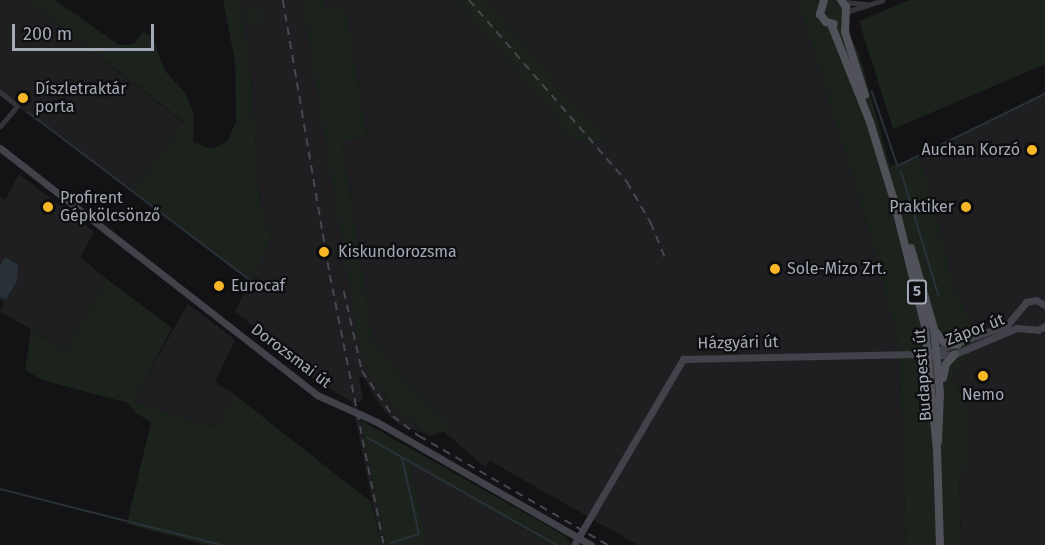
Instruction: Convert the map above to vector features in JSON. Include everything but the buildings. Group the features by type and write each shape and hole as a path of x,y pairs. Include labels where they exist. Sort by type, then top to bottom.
{"main road":[{"name":"Budapesti út","path":"824,0 820,14 831,24 870,122"},
{"name":"Budapesti út","path":"843,1 870,122 903,231 928,354 937,451 940,545"},
{"path":"831,24 845,16"},
{"name":"Budapesti út","path":"903,231 920,270 934,329 940,394 937,451"},
{"path":"934,329 944,342 958,345"},
{"path":"940,394 944,370 955,354"}],"street":[{"path":"845,16 882,0"},
{"path":"843,1 874,3"},
{"path":"0,92 17,106 0,126"},
{"name":"Dorozsmai út","path":"0,148 317,395 377,422 591,545"},
{"name":"Zápor út","path":"937,354 1007,326 1031,300 1045,305"},
{"name":"Zápor út","path":"1019,311 1026,328"},
{"name":"Zápor út","path":"928,354 955,354 1017,328 1038,330 1045,326"},
{"name":"Házgyári út","path":"578,537 683,359 928,354"},
{"path":"574,545 578,537"}],"shaded area":[{"path":"0,0 27,0 185,124 133,190 0,94"},
{"path":"27,0 55,0 119,45 134,44 143,32 152,36 165,71 186,94 194,115 193,142 211,149 227,142 236,122 235,62 223,0 239,0 250,64 260,205 272,235 251,281 133,190 185,123"},
{"path":"239,0 302,0 356,322 383,394 394,408 431,436 398,424 384,411 363,377 359,377 363,400 356,403 386,545 381,545 352,402 314,379 294,363 295,358 235,312 272,235 260,205 250,64"},
{"path":"302,0 323,0 325,10 345,5 367,137 342,141 373,340 402,377 452,428 431,436 394,408 371,376 360,349"},
{"path":"323,0 457,0 551,110 569,138 609,143 549,82 553,79 485,0 798,0 871,237 899,346 906,545 638,545 490,461 485,467 443,431 451,428 402,377 373,340 342,140 367,136 345,6 324,10"},
{"path":"457,0 485,0 553,78 550,82 610,143 569,138 551,110"},
{"path":"798,0 847,0 850,37 859,53 890,167 919,155 948,259 947,266 980,348 972,351 953,377 966,403 968,465 959,476 961,545 906,545 899,346 871,237"},
{"path":"910,0 1045,0 1045,64 893,129 859,21"},
{"path":"254,7 260,10 263,16 260,22 254,25 248,22 245,16 248,10"},
{"path":"1045,92 1045,545 961,545 959,475 965,399 953,377 972,351 980,348 947,266 948,259 919,155"},
{"path":"19,174 94,232 80,257 107,279 66,350 0,311 4,302 0,300 0,197 5,200"},
{"path":"5,257 18,265 17,281 6,299 0,297 0,266"},
{"path":"107,279 172,328 133,402 218,428 235,395 371,502 381,545 207,545 127,524 151,422 136,413 128,403 42,380 25,370 31,330 66,350"},
{"path":"188,304 235,340 215,382 235,395 219,428 132,402"},
{"path":"360,420 567,537 570,545 551,545 410,463 427,545 386,545"},
{"path":"410,462 551,545 427,545"}],"waterway":[{"path":"872,91 898,166 1045,94"},
{"path":"28,112 250,280"},
{"path":"901,170 939,296"},
{"path":"368,438 557,545"},
{"path":"391,543 419,534 402,458"},
{"path":"0,489 222,545"}],"railway":[{"path":"283,0 330,275 384,545"},
{"path":"469,0 627,182 651,223 665,257"},
{"path":"344,291 362,371 393,416 419,436 608,545"}],"place":[{"name":"Díszletraktár porta","path":"23,98"},
{"name":"Auchan Korzó","path":"1032,150"},
{"name":"Profirent Gépkölcsönző","path":"48,207"},
{"name":"Praktiker","path":"966,207"},
{"name":"Kiskundorozsma","path":"324,252"},
{"name":"Sole-Mizo Zrt.","path":"775,269"},
{"name":"Eurocaf","path":"219,286"},
{"name":"Nemo","path":"983,376"}]}
